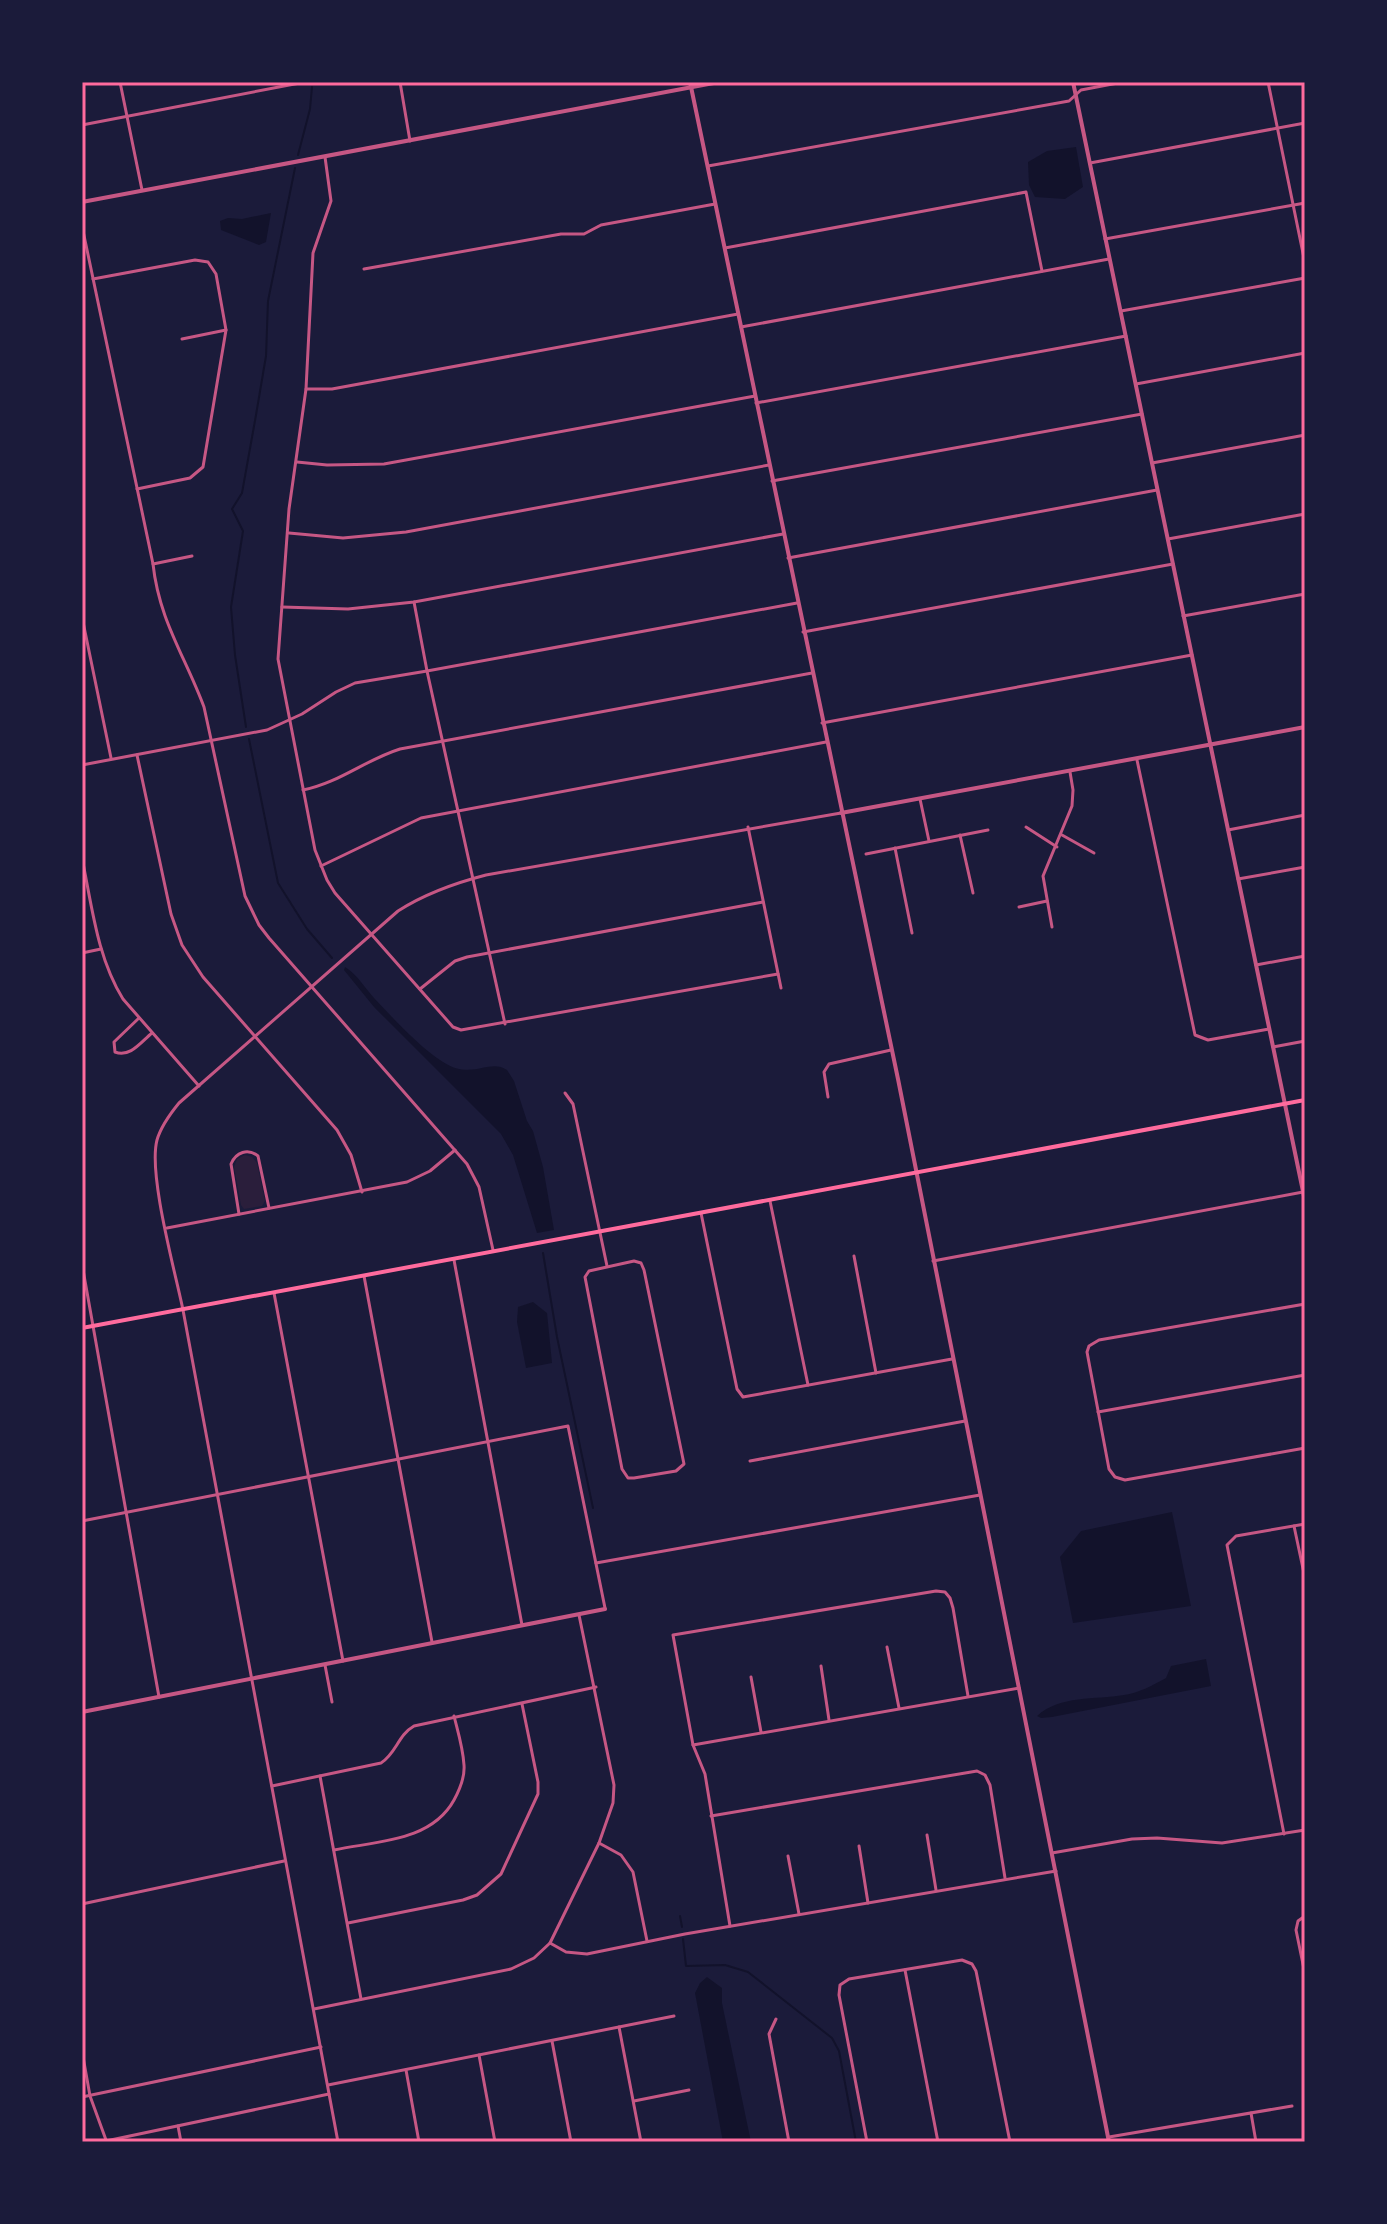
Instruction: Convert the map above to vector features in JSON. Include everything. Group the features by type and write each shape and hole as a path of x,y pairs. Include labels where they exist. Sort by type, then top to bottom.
{"main road":[{"path":"82,1328 1305,1100"}],"street":[{"path":"120,82 142,190"},
{"path":"82,125 305,82"},
{"path":"400,82 410,141"},
{"path":"82,202 410,141 690,84 719,82"},
{"path":"1073,82 1305,1201"},
{"path":"708,166 1069,101 1081,90 1123,82"},
{"path":"1268,82 1305,263"},
{"path":"690,84 891,1050 1109,2140 1292,2106"},
{"path":"1090,163 1305,123"},
{"path":"325,157 331,201 313,253 306,389 289,509 278,659 288,721 321,866 335,893 453,1027 461,1030 778,974"},
{"path":"725,248 1026,192 1042,271"},
{"path":"1105,239 1305,203"},
{"path":"364,269 561,234 584,234 601,225 715,204"},
{"path":"82,226 158,599 204,707 245,896 259,925 467,1164 479,1187 493,1252"},
{"path":"741,327 1109,259"},
{"path":"93,279 203,260 213,267 216,274 226,330 203,467 190,478 136,489"},
{"path":"1121,311 1305,278"},
{"path":"306,389 332,389 738,314"},
{"path":"182,339 226,330"},
{"path":"756,403 1126,336"},
{"path":"1136,384 1305,353"},
{"path":"297,462 384,464 755,396"},
{"path":"772,481 1142,414"},
{"path":"1152,463 1305,435"},
{"path":"289,533 343,538 406,532 769,465"},
{"path":"788,558 1157,490"},
{"path":"1168,539 1305,514"},
{"path":"282,607 348,609 414,602 783,534"},
{"path":"153,564 192,556"},
{"path":"803,632 1173,564"},
{"path":"1183,616 1305,594"},
{"path":"414,602 505,1024"},
{"path":"82,765 267,730 355,683 797,603"},
{"path":"82,617 111,760"},
{"path":"822,723 1192,655"},
{"path":"303,790 340,779 376,756 444,740 812,673"},
{"path":"338,2142 155,1173 157,1138 170,1114 372,934 417,899 473,878 1137,760 1305,727"},
{"path":"321,866 421,818 826,742"},
{"path":"137,755 171,914 182,945 203,977 337,1130 351,1155 362,1192"},
{"path":"1137,760 1195,1035 1208,1040 1269,1029"},
{"path":"1052,927 1043,876 1062,835 1073,798 1070,772"},
{"path":"920,799 929,841"},
{"path":"1228,830 1305,815"},
{"path":"748,827 781,988"},
{"path":"1026,827 1057,847"},
{"path":"866,854 988,830"},
{"path":"960,835 973,893"},
{"path":"1062,835 1094,853"},
{"path":"895,848 912,933"},
{"path":"82,858 101,949 113,984 199,1086"},
{"path":"1238,879 1305,867"},
{"path":"1019,907 1047,901"},
{"path":"420,989 455,961 763,902"},
{"path":"82,953 101,949"},
{"path":"1256,965 1305,956"},
{"path":"139,1018 117,1038 113,1046 115,1052 128,1053 152,1033"},
{"path":"1273,1047 1305,1041"},
{"path":"828,1097 824,1072 829,1064 891,1050"},
{"path":"565,1093 573,1104 607,1266"},
{"path":"167,1228 362,1192 417,1178 455,1150"},
{"path":"239,1214 231,1164 236,1156 248,1151 258,1156 269,1208"},
{"path":"933,1261 1303,1192"},
{"path":"770,1201 808,1386"},
{"path":"701,1213 737,1389 743,1397 952,1359"},
{"path":"854,1256 876,1373"},
{"path":"454,1260 522,1625"},
{"path":"637,1261 644,1270 684,1460 683,1467 676,1471 628,1478 622,1469 585,1282 589,1271 607,1266 637,1261"},
{"path":"82,1264 159,1697"},
{"path":"364,1276 433,1643"},
{"path":"274,1293 343,1661"},
{"path":"1305,1304 1093,1342 1087,1357 1109,1469 1115,1477 1125,1480 1305,1448"},
{"path":"1098,1412 1305,1375"},
{"path":"750,1461 965,1421"},
{"path":"82,1521 568,1426 605,1609 82,1712"},
{"path":"596,1563 980,1495"},
{"path":"1284,1834 1227,1545 1236,1536 1305,1524"},
{"path":"1294,1526 1305,1578"},
{"path":"730,1926 705,1774 693,1745 673,1635 945,1592 953,1608 968,1696"},
{"path":"314,2009 511,1969 534,1958 550,1943 599,1843 613,1803 614,1785 579,1615"},
{"path":"887,1647 899,1708"},
{"path":"325,1665 332,1702"},
{"path":"821,1666 829,1720"},
{"path":"751,1677 761,1733"},
{"path":"272,1786 381,1763 409,1728 596,1687"},
{"path":"693,1745 1019,1688"},
{"path":"348,1923 463,1900 491,1886 501,1874 538,1794 522,1703"},
{"path":"334,1850 411,1835 427,1829 443,1817 460,1789 464,1769 454,1716"},
{"path":"711,1816 977,1771 985,1775 990,1785 1005,1879"},
{"path":"320,1776 361,1999"},
{"path":"1052,1853 1132,1839 1222,1843 1305,1830"},
{"path":"927,1835 937,1891"},
{"path":"599,1843 629,1863 647,1941"},
{"path":"859,1846 868,1903"},
{"path":"788,1856 799,1914"},
{"path":"82,1904 284,1861"},
{"path":"550,1943 576,1954 1056,1871"},
{"path":"1304,1916 1298,1921 1296,1930 1305,1974"},
{"path":"867,2142 839,1995 840,1985 849,1979 962,1960 975,1967 1010,2142"},
{"path":"905,1970 938,2142"},
{"path":"328,2085 674,2016"},
{"path":"776,2019 769,2034 789,2142"},
{"path":"619,2027 641,2142"},
{"path":"552,2041 571,2142"},
{"path":"82,2097 321,2047"},
{"path":"82,2051 90,2096 106,2142 329,2094"},
{"path":"479,2055 495,2142"},
{"path":"406,2070 419,2142"},
{"path":"634,2101 689,2090"},
{"path":"1251,2113 1256,2142"},
{"path":"178,2126 181,2142"}],"shaded area":[{"path":"1076,147 1083,187 1065,199 1035,197 1029,185 1028,162 1047,151"},
{"path":"271,213 266,242 259,245 221,230 220,221 228,218 242,219"},
{"path":"345,967 407,1032 443,1062 463,1070 493,1066 507,1070 533,1131 554,1230 537,1233 513,1155 501,1134 374,1007 344,970"},
{"path":"245,1155 257,1163 265,1201 262,1206 244,1209 234,1167 237,1159"},
{"path":"533,1302 547,1313 552,1363 526,1368 517,1322 518,1307"},
{"path":"1172,1512 1191,1606 1073,1623 1060,1557 1081,1531"},
{"path":"1206,1659 1211,1686 1052,1717 1037,1716 1067,1701 1135,1692 1166,1678 1171,1666"},
{"path":"707,1977 722,1988 722,2003 751,2142 723,2142 695,1993"}],"waterway":[{"path":"298,155 310,109 312,87"},
{"path":"246,727 231,607 243,531 232,509 242,493 266,356 268,301 295,168"},
{"path":"249,739 278,883 307,929 332,958"},
{"path":"543,1253 557,1337 593,1508"},
{"path":"680,1916 682,1927"},
{"path":"683,1939 686,1966 725,1965 748,1972 832,2038 839,2051 856,2142"}]}
